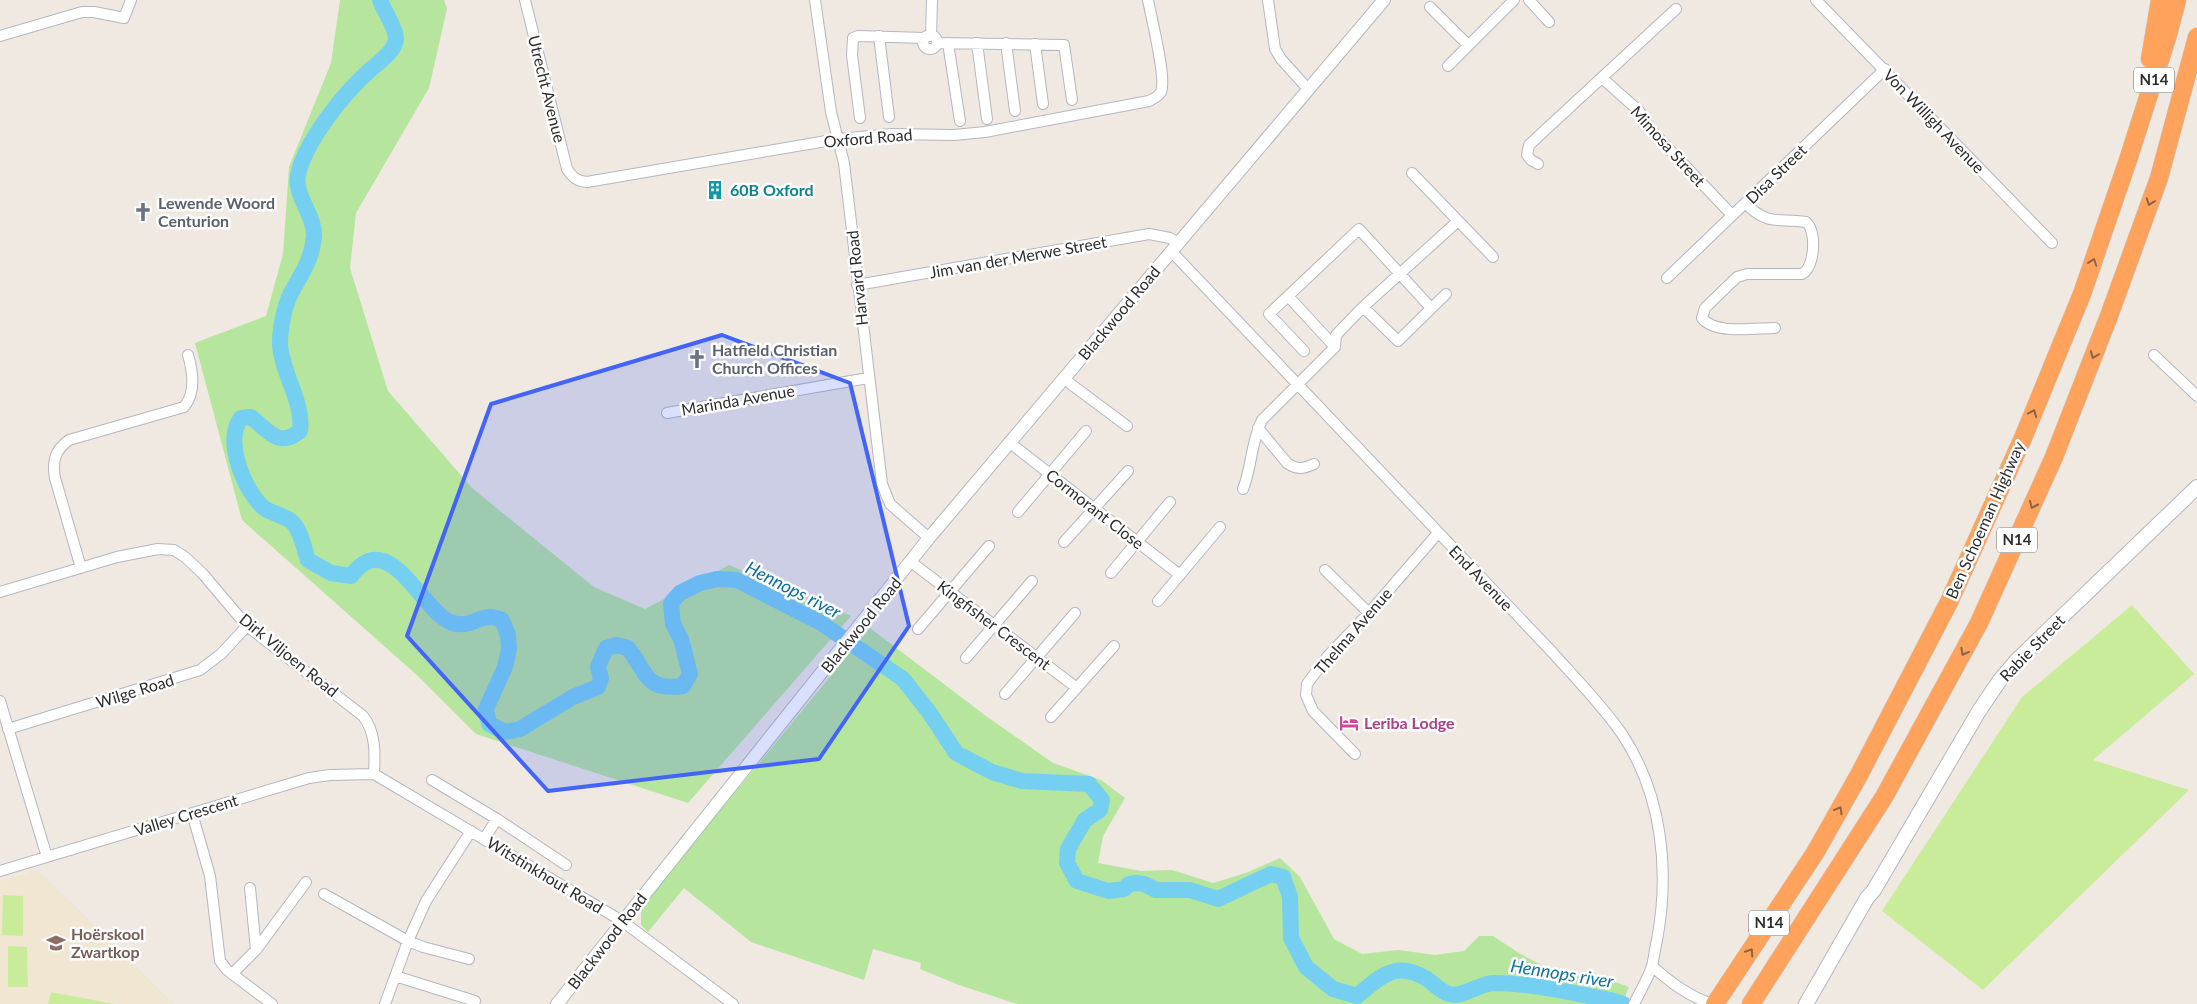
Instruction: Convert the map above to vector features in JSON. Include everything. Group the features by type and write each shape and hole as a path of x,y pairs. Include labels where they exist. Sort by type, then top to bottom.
{"highway":[{"path":"2128,160 2155,34 2160,0"},
{"name":"Ben Schoeman Highway","path":"1717,1000 1815,853 1859,774 1949,602 2022,438 2082,294 2128,160 2167,38 2177,0"},
{"name":"N14","path":"1751,1004 1884,797 1979,623 2054,457 2110,316 2159,178 2197,37"},
{"path":"2159,178 2197,55"}],"main road":[{"name":"Rabie Street","path":"1806,1004 1815,998 1867,898 1874,890 1979,711 2000,680 2017,660 2197,487"},
{"path":"1802,1004 1815,998"}],"street":[{"path":"0,36 82,12 94,12 124,18 131,0"},
{"name":"Utrecht Avenue","path":"525,0 567,169 572,177"},
{"name":"Harvard Road","path":"815,0 827,87 844,163 868,378 885,495 896,510 929,538"},
{"path":"932,0 935,40 960,121"},
{"name":"Oxford Road","path":"572,177 579,181 599,181 838,139 892,134 954,135 985,132 1137,104 1156,97 1161,91 1159,57 1148,0"},
{"path":"1268,0 1275,49 1281,59 1308,89"},
{"path":"1174,247 1384,0"},
{"path":"1448,66 1514,0"},
{"path":"1529,0 1549,22"},
{"name":"Von Willigh Avenue","path":"1816,0 2052,243"},
{"path":"1430,7 1468,44"},
{"path":"1538,164 1527,155 1529,145 1676,9"},
{"path":"860,118 851,40 858,36 977,43 1062,44 1066,48 1072,100"},
{"path":"879,36 889,117"},
{"path":"977,43 987,119"},
{"path":"1006,43 1015,111"},
{"path":"1035,44 1043,104"},
{"name":"Disa Street","path":"1667,278 1885,69"},
{"name":"Mimosa Street","path":"1602,78 1639,111 1651,130 1732,215"},
{"path":"1412,173 1493,257"},
{"path":"1745,203 1756,214 1766,219 1806,222 1812,235 1811,265 1802,274 1747,274 1737,277 1705,308 1702,318 1710,325 1724,329 1775,328"},
{"path":"1243,489 1249,476 1258,428 1262,420 1335,347 1336,336 1363,308 1458,221"},
{"path":"1304,351 1269,314 1359,229 1432,308"},
{"name":"Jim van der Merwe Street","path":"857,285 1149,234 1170,238 1174,247"},
{"name":"Blackwood Road","path":"557,1004 929,538 1174,247"},
{"name":"End Avenue","path":"1174,247 1296,385 1605,711 1623,736 1639,764 1657,819 1662,849 1663,882 1660,923 1652,966"},
{"path":"1363,308 1398,341 1446,294"},
{"path":"1288,296 1335,347"},
{"path":"80,568 55,478 53,467 57,451 69,440 184,407 188,402 192,389 191,364 188,355"},
{"path":"2154,355 2197,396"},
{"name":"Marinda Avenue","path":"667,413 868,378"},
{"path":"1064,379 1127,426"},
{"path":"1258,428 1287,463 1298,468 1305,468 1314,464"},
{"path":"1018,512 1086,432"},
{"name":"Cormorant Close","path":"1010,443 1180,575"},
{"path":"1064,542 1128,471"},
{"path":"1111,573 1170,502"},
{"path":"1158,601 1220,527"},
{"name":"Thelma Avenue","path":"1355,754 1313,711 1309,703 1306,689 1307,684 1327,657 1369,614 1438,533"},
{"path":"918,629 989,546"},
{"name":"Dirk Viljoen Road","path":"0,592 80,568 152,550 174,550 185,557 203,574 247,626 363,716 372,732 375,754 374,774"},
{"name":"Kingfisher Crescent","path":"910,562 1077,688"},
{"path":"1325,570 1369,614"},
{"path":"966,658 1032,581"},
{"path":"1006,694 1035,657 1075,613"},
{"name":"Wilge Road","path":"8,729 200,670 221,654 247,626"},
{"path":"1051,717 1114,646"},
{"path":"0,701 47,857"},
{"name":"Valley Crescent","path":"0,871 309,778 330,775 374,774"},
{"name":"Witstinkhout Road","path":"374,774 622,921 733,1004"},
{"path":"432,780 497,819 566,865"},
{"path":"192,813 210,876 220,961 232,974 272,1004"},
{"path":"484,839 497,819"},
{"path":"385,1004 408,941 426,901 471,831"},
{"path":"232,974 256,950 306,882"},
{"path":"250,888 256,950"},
{"path":"324,894 408,941 423,947 469,959"},
{"path":"1634,1004 1652,966 1671,983 1688,994 1717,1000"},
{"path":"395,976 475,1001"}],"highlighted area":[{"path":"722,335 850,383 909,626 819,759 548,791 407,636 491,404"}],"shaded area":[{"name":"Hoërskool Zwartkop","path":"38,870 174,1004 0,1004 0,881"}],"green space":[{"path":"340,0 444,0 447,9 429,88 356,213 350,268 388,391 472,488 594,587 645,609 729,565 851,616 688,803 476,734 418,676 242,520 195,343 266,316 283,254 289,167 331,63"},
{"path":"2132,605 2194,674 2093,760 2189,790 1983,990 1882,911 2022,697"},
{"path":"870,628 986,716 1053,763 1101,780 1125,798 1103,836 1098,863 1141,871 1172,870 1213,883 1246,873 1280,858 1300,877 1334,939 1362,954 1398,950 1435,955 1464,951 1479,936 1493,936 1519,953 1555,972 1613,981 1629,987 1622,1004 1017,1004 959,985 920,969 921,963 873,949 864,980 751,942 684,888 648,932 641,925 641,910 668,874"},
{"path":"3,895 23,896 23,936 2,935"},
{"path":"8,946 27,947 28,987 8,987"},
{"path":"51,992 114,1004 48,1004"}],"waterway":[{"name":"Hennops river","path":"380,0 392,23 396,38 395,43 386,56 360,79 327,118 309,147 298,175 299,190 311,221 314,236 311,253 286,306 280,343 284,365 299,409 300,431 292,436 279,438 268,432 251,417 241,418 236,428 236,452 243,478 250,490 264,508 286,518 295,525 308,560 331,573 351,576 365,563 379,560 392,566 405,577 429,605 441,616 453,623 464,624 486,617 502,620 508,635 509,649 505,667 486,709 489,724 505,732 520,729 573,697 598,687 601,678 598,667 606,648 617,645 628,648 644,673 654,683 661,686 683,686 690,674 681,639 673,624 671,603 680,593 700,583 717,579 737,580 821,623 903,679 929,712 956,753 992,772 1022,781 1089,784 1102,800 1100,810 1085,820 1068,849 1067,863 1077,881 1108,891 1124,889 1129,884 1136,883 1144,884 1156,890 1190,890 1218,899 1271,874 1283,877 1290,897 1291,938 1306,967 1333,989 1357,996 1389,973 1406,971 1416,973 1440,990 1454,995 1465,993 1487,984 1508,983 1552,989 1623,1004"}],"place":[{"name":"60B Oxford","path":"715,190"},
{"name":"Lewende Woord Centurion","path":"143,212"},
{"name":"Hatfield Christian Church Offices","path":"697,359"},
{"name":"Leriba Lodge","path":"1349,723"},
{"name":"Hoërskool Zwartkop","path":"56,943"}]}
